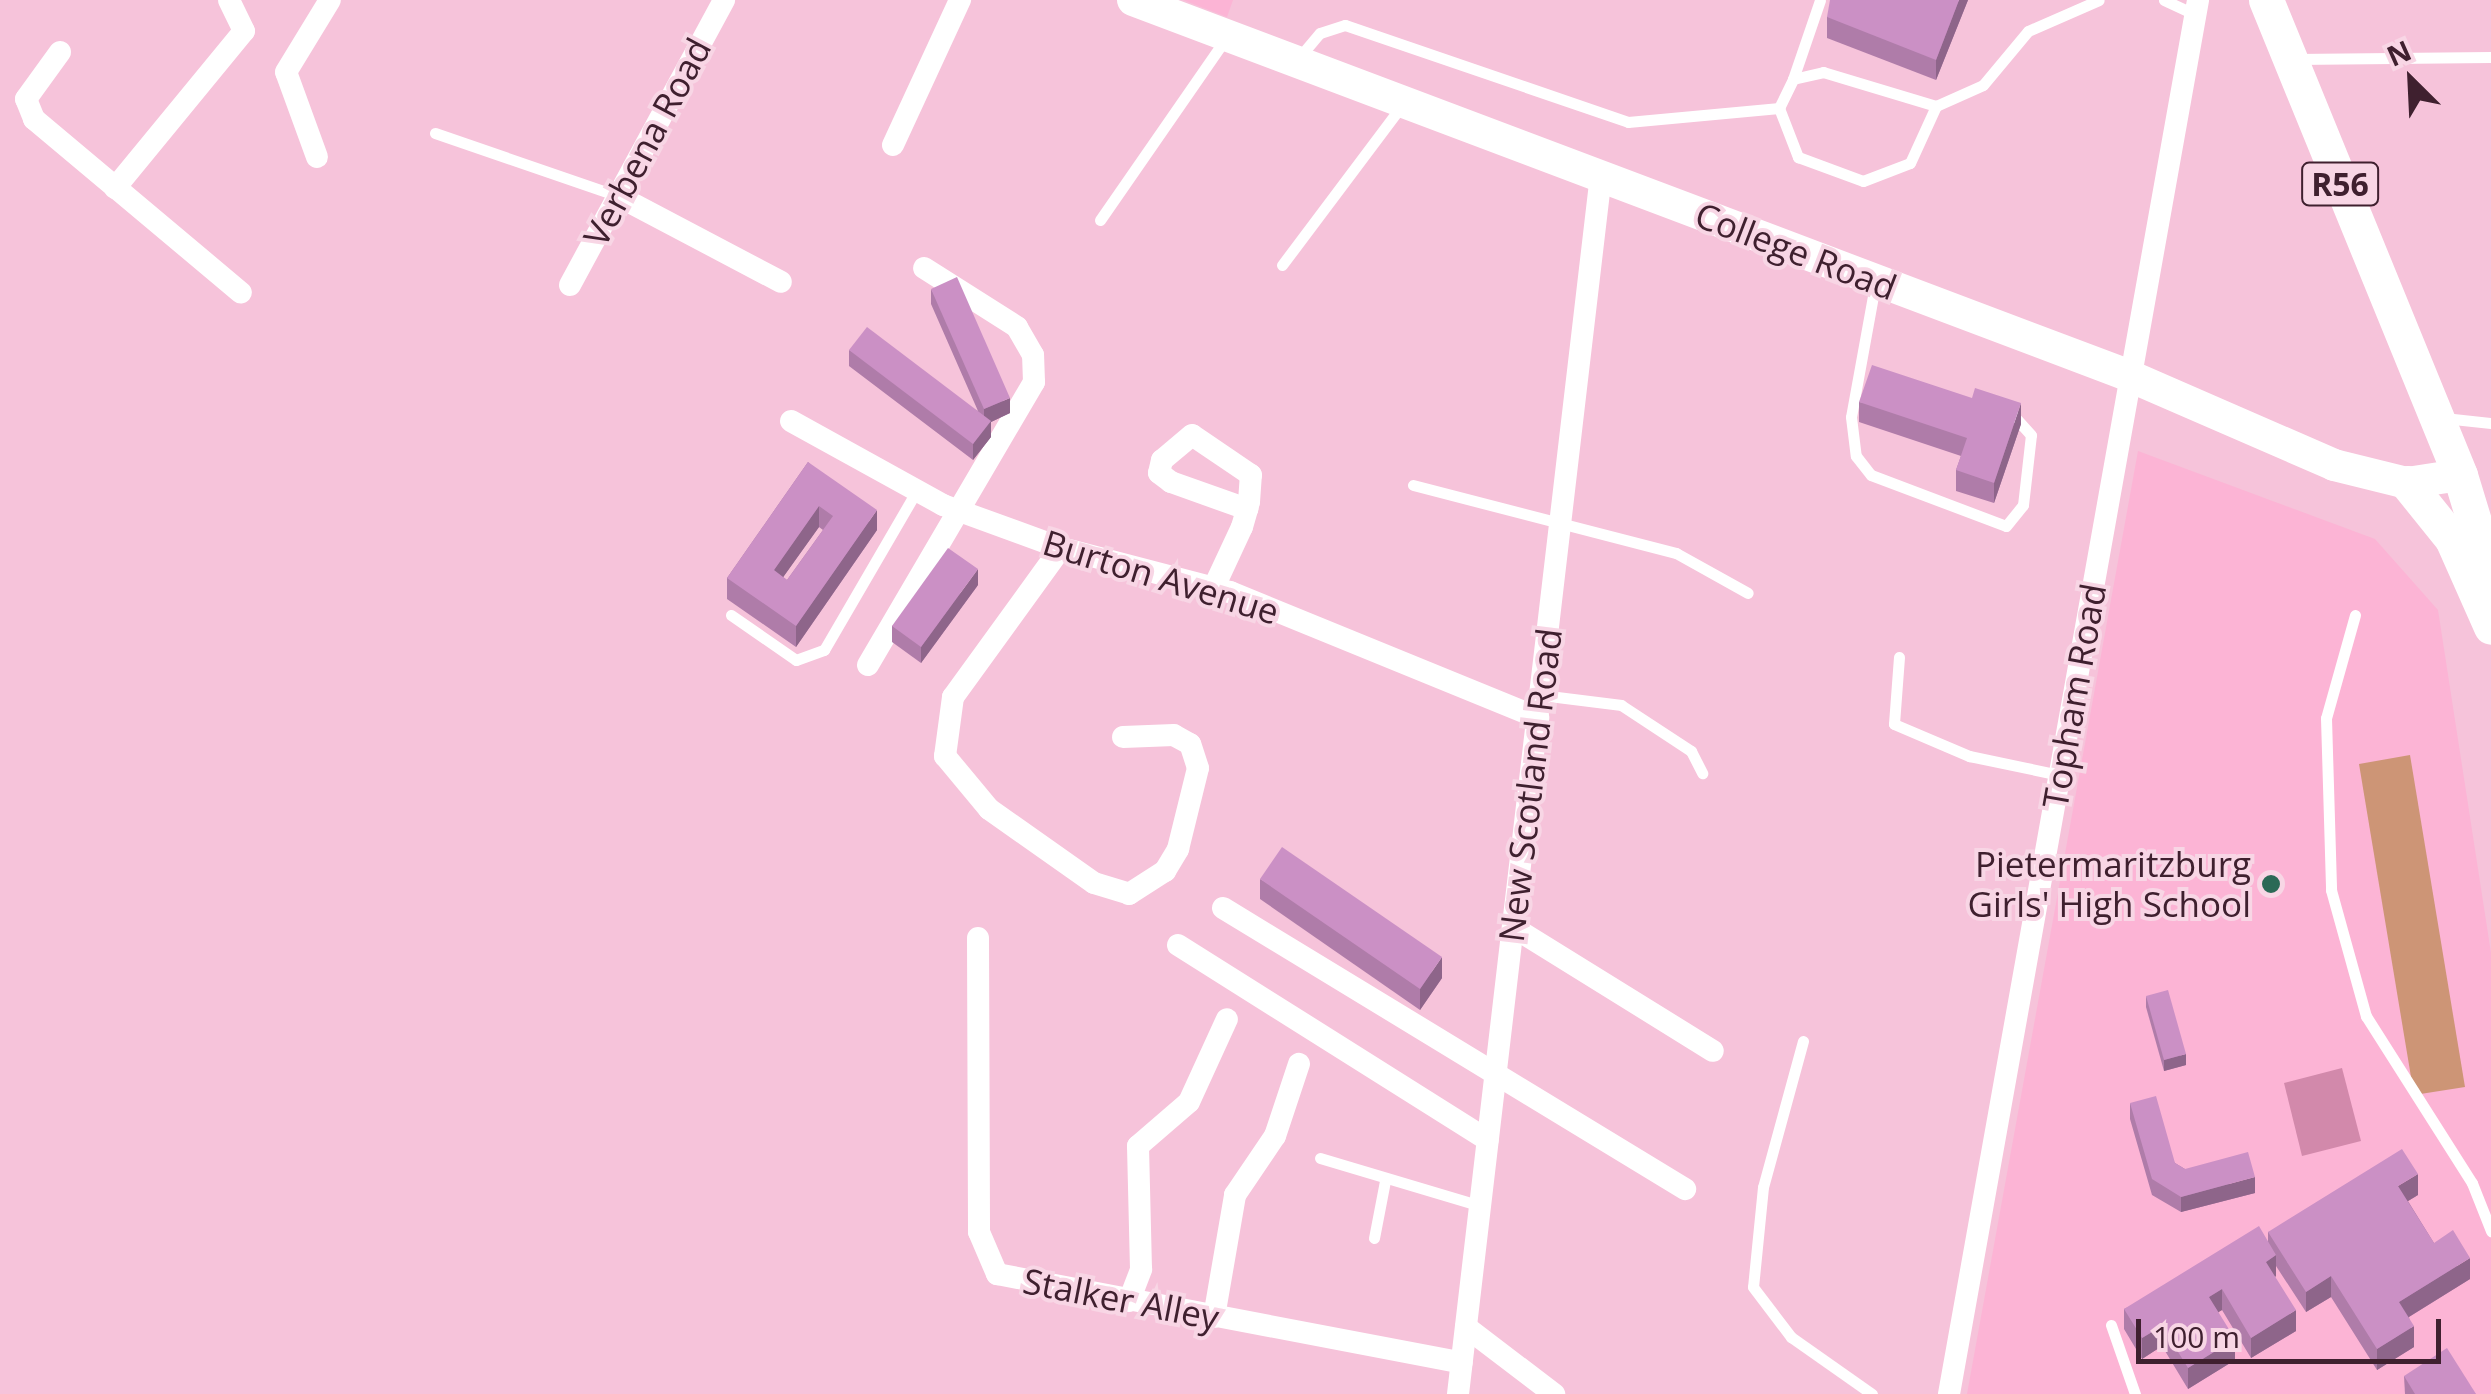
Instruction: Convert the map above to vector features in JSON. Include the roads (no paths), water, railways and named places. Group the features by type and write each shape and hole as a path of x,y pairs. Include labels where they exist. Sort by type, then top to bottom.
{"main road":[{"name":"R56","path":"2266,0 2460,475 2491,577"},
{"path":"2407,483 2452,539 2491,627"}],"street":[{"path":"115,188 244,30 229,0"},
{"path":"317,157 286,72 330,0"},
{"name":"Verbena Road","path":"570,284 724,0"},
{"path":"893,145 960,0"},
{"name":"College Road","path":"1134,0 1601,175 1875,283 2125,374 2334,465 2407,483 2460,475"},
{"name":"Topham Road","path":"1949,1394 2060,775 2125,374 2194,6"},
{"path":"60,52 26,106 115,188 241,293"},
{"name":"New Scotland Road","path":"1458,1394 1601,175"},
{"path":"618,196 781,282"},
{"path":"868,665 1031,395 1033,355 1017,328 924,268"},
{"name":"Burton Avenue","path":"792,421 960,511 1061,548 1214,587 1539,706"},
{"path":"1214,587 1247,510"},
{"path":"1061,548 952,697 944,756 989,809 1094,883 1129,894 1165,871 1178,848 1198,768 1190,744 1174,735 1123,737"},
{"path":"1224,908 1419,1032 1497,1068 1685,1189"},
{"path":"1513,927 1713,1051"},
{"name":"Stalker Alley","path":"978,938 981,1252 1010,1279 1462,1363"},
{"path":"1178,945 1488,1140"},
{"path":"1130,1301 1141,1269 1138,1146 1189,1102 1227,1019"},
{"path":"1214,1317 1235,1195 1275,1136 1299,1064"},
{"path":"1466,1327 1554,1394"}],"lane":[{"path":"1820,0 1779,108 1798,157 1863,180 1910,163 1936,106"},
{"path":"1793,79 1823,72 1936,106 1983,85 2028,31 2099,0"},
{"path":"2164,0 2194,6"},
{"path":"1296,61 1320,33 1345,25 1608,119 1688,124 1779,108"},
{"path":"1100,220 1227,37"},
{"path":"2290,59 2491,57"},
{"path":"1282,265 1405,101"},
{"path":"435,133 618,196"},
{"path":"1875,283 1851,441 1871,474 1992,528 2018,518 2031,435 2026,420 1995,406"},
{"path":"1859,372 1875,377"},
{"path":"2435,417 2491,423"},
{"path":"1412,486 1676,553 1748,593"},
{"path":"731,615 796,660 824,650 917,490"},
{"path":"2355,616 2326,718 2331,890 2372,1028 2490,1224"},
{"path":"1899,657 1894,724 1970,756 2060,775"},
{"path":"1539,706 1622,705 1691,751 1702,773"},
{"path":"1803,1041 1763,1187 1753,1287 1791,1337 1872,1394"},
{"path":"1320,1158 1384,1181 1408,1180 1481,1206"},
{"path":"1374,1238 1384,1181"},
{"path":"2111,1325 2135,1394"}],"place":[{"name":"Pietermaritzburg Girls' High School","path":"2271,884"}]}
